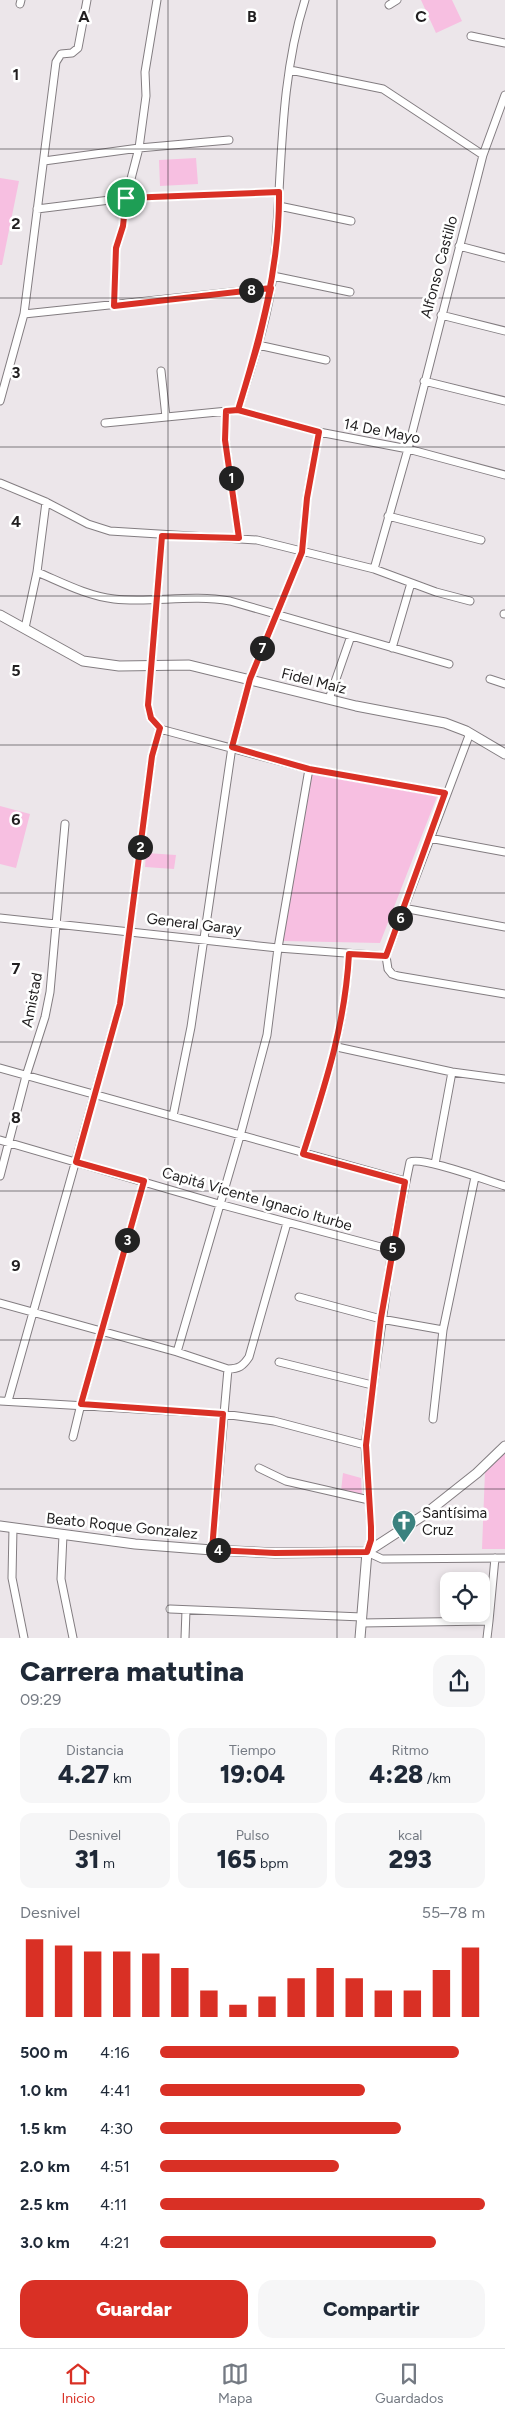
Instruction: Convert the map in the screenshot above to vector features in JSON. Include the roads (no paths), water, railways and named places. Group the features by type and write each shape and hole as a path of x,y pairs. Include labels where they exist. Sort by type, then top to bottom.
{"street":[{"path":"0,401 24,314 56,62 61,54 72,53 78,48 88,0"},
{"path":"114,306 116,248 123,226 126,198 139,148 146,96 144,72 157,0"},
{"path":"238,410 258,344 273,276 290,70 297,26 305,0"},
{"path":"389,6 397,0"},
{"path":"471,36 505,43"},
{"path":"290,70 382,89 483,155"},
{"name":"Alfonso Castillo","path":"374,569 408,449 458,246 483,155 505,95"},
{"path":"44,161 139,148 229,140"},
{"path":"38,209 126,198 279,192"},
{"path":"279,206 351,221"},
{"path":"458,246 505,258"},
{"path":"273,276 350,292"},
{"path":"24,314 271,288"},
{"path":"441,315 505,331"},
{"path":"258,344 326,360"},
{"path":"161,371 166,417"},
{"path":"424,381 505,401"},
{"name":"14 De Mayo","path":"105,423 238,410 319,432 408,449 505,474"},
{"path":"226,411 225,440 239,538"},
{"path":"173,1116 206,939 232,747 250,679 302,552 307,498 319,432"},
{"path":"0,483 46,502 99,528 162,536 239,538 374,569 411,583 470,601"},
{"path":"25,628 37,572 46,502"},
{"path":"388,516 480,540"},
{"path":"162,536 149,711 160,728 309,769 445,793"},
{"path":"37,572 77,589 104,597 156,601 219,599 449,664"},
{"path":"392,648 411,583"},
{"name":"Fidel Maíz","path":"0,615 83,661 119,666 189,666 250,679 329,699 445,723 470,733 505,754"},
{"path":"329,699 351,636"},
{"path":"490,679 505,684"},
{"path":"8,1401 120,1004 128,930 152,756 160,728"},
{"path":"470,733 445,793 386,956 388,970 398,976 505,994"},
{"path":"177,1352 240,1136 267,1035 278,948 309,769"},
{"name":"Amistad","path":"0,1176 26,1076 45,1017 57,924 65,824"},
{"path":"429,838 505,852"},
{"path":"403,908 505,927"},
{"name":"General Garay","path":"0,918 128,930 278,948 386,956"},
{"path":"303,1154 337,1047 345,1008 349,954"},
{"path":"337,1047 452,1072 505,1079"},
{"path":"0,1068 405,1182"},
{"path":"435,1164 452,1072"},
{"name":"Capitá Vicente Ignacio Iturbe","path":"0,1140 219,1204 392,1250"},
{"path":"360,1638 367,1552 371,1540 366,1445 372,1385 392,1250 408,1166 412,1160 435,1164 505,1186"},
{"path":"433,1419 443,1330 475,1177"},
{"path":"73,1437 144,1181"},
{"path":"0,1303 177,1352 228,1369 237,1369 244,1365 250,1357 287,1223"},
{"path":"299,1297 381,1318 443,1330"},
{"path":"279,1362 372,1385"},
{"path":"212,1550 228,1369"},
{"path":"0,1401 81,1404 223,1414 274,1421 366,1445"},
{"path":"367,1552 424,1515 477,1473 505,1446"},
{"path":"259,1468 286,1480 369,1500"},
{"name":"Beato Roque Gonzalez","path":"0,1526 135,1544 212,1550 275,1553 367,1552"},
{"path":"13,1528 12,1578 24,1638"},
{"path":"63,1535 61,1579 73,1638"},
{"path":"367,1552 382,1559 505,1558"},
{"path":"490,1610 495,1558"},
{"path":"170,1609 361,1620 440,1621"},
{"path":"185,1638 186,1610"},
{"path":"488,1638 489,1622"}],"place":[{"name":"Santísima Cruz","path":"404,1543"}]}
